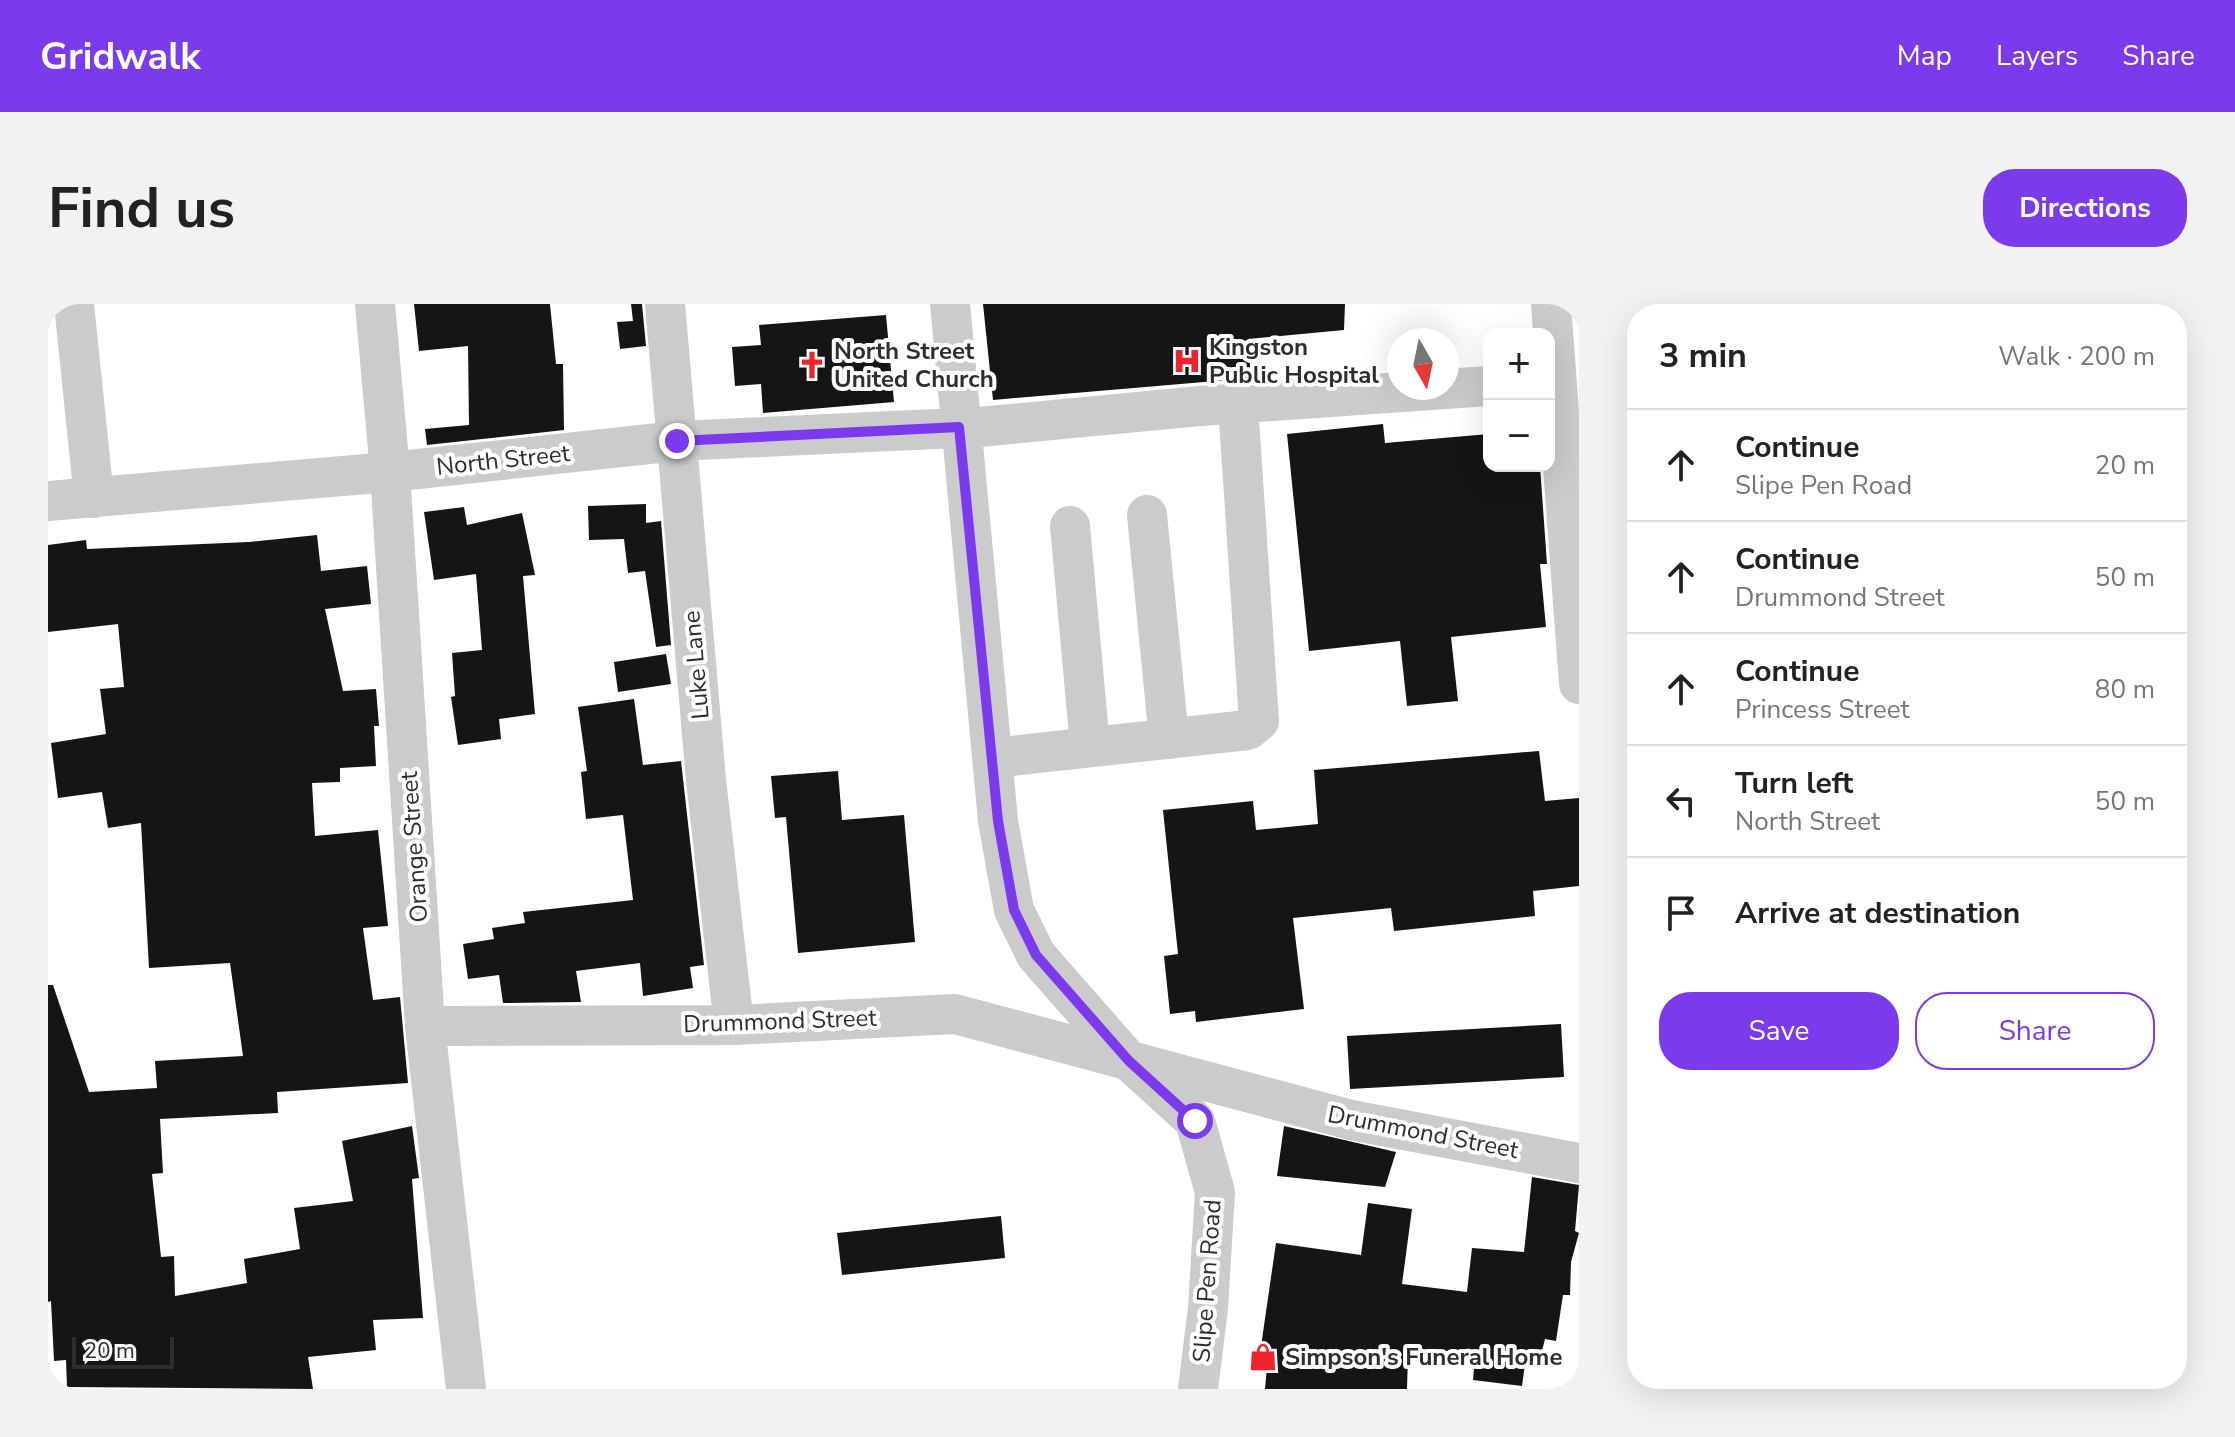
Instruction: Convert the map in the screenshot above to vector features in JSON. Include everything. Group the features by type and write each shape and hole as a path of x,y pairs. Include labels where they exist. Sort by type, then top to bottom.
{"street":[{"path":"74,304 94,498"},
{"name":"Orange Street","path":"375,304 390,472 425,1026 466,1389"},
{"name":"Luke Lane","path":"665,304 706,780 734,1025"},
{"path":"950,304 959,427 998,821 1014,910 1036,955 1129,1061"},
{"path":"1551,304 1562,380 1579,684"},
{"name":"North Street","path":"48,501 390,472 677,441 959,427 1483,386"},
{"path":"993,758 1248,730 1259,721 1238,404"},
{"path":"1147,515 1169,739"},
{"path":"1070,526 1090,746"},
{"name":"Drummond Street","path":"425,1026 734,1025 955,1014 1351,1120 1579,1163"},
{"name":"Slipe Pen Road","path":"1129,1061 1195,1121 1215,1192 1208,1308 1198,1389"}],"building":[{"path":"414,304 550,304 556,364 563,364 564,430 427,445 425,429 469,425 468,346 419,351"},
{"path":"631,304 642,304 646,346 620,349 617,322 633,321"},
{"path":"983,304 1345,304 1344,330 1248,339 1251,378 993,400"},
{"name":"North Street United Church","path":"886,315 894,402 763,413 761,384 735,386 732,347 761,345 759,325"},
{"path":"1383,424 1385,443 1483,435 1483,472 1540,472 1547,564 1540,564 1546,627 1451,637 1458,701 1407,706 1400,641 1309,651 1287,434"},
{"path":"646,504 646,523 661,521 671,645 656,647 645,571 628,573 624,539 589,540 588,506"},
{"path":"464,507 467,525 522,513 535,575 523,576 535,714 499,719 501,739 458,745 451,697 455,696 452,653 482,650 476,574 434,580 424,512"},
{"path":"317,535 321,571 367,566 371,604 325,609 343,691 376,689 379,726 374,726 376,766 340,768 340,782 312,783 315,836 378,830 388,926 363,928 373,1000 400,997 408,1083 277,1092 278,1113 160,1119 163,1173 152,1174 161,1257 174,1256 175,1296 247,1283 244,1259 300,1249 294,1208 353,1201 342,1141 412,1126 419,1178 412,1179 423,1318 373,1320 376,1350 308,1357 313,1389 67,1387 66,1360 54,1361 51,1301 48,1302 48,985 53,985 89,1092 157,1088 155,1061 243,1056 230,963 149,968 141,823 108,828 102,792 58,798 51,743 106,734 100,689 124,687 118,624 48,632 48,545 86,540 87,549 249,542"},
{"path":"666,654 671,684 618,692 614,662"},
{"path":"634,699 643,765 681,761 704,965 690,967 693,988 643,996 640,963 576,971 581,1002 503,1003 499,975 468,979 463,944 494,939 492,928 525,923 523,912 633,900 623,815 586,819 581,772 587,771 578,707"},
{"path":"1539,751 1545,801 1579,798 1579,886 1533,891 1535,916 1394,931 1391,908 1293,918 1304,1009 1196,1022 1195,1011 1170,1014 1164,956 1178,954 1163,810 1253,801 1256,830 1318,824 1314,770"},
{"path":"838,771 842,820 904,815 915,942 798,953 786,817 775,818 771,776"},
{"path":"1561,1024 1564,1077 1350,1089 1347,1036"},
{"path":"1284,1126 1396,1152 1385,1187 1277,1176"},
{"path":"1532,1177 1579,1185 1575,1231 1579,1233 1571,1262 1570,1295 1563,1295 1556,1341 1545,1339 1538,1367 1525,1364 1522,1386 1473,1380 1475,1357 1408,1355 1407,1389 1265,1389 1267,1367 1258,1367 1276,1243 1361,1255 1368,1203 1412,1209 1402,1284 1467,1292 1472,1248 1524,1252"},
{"path":"1001,1216 1005,1258 842,1275 837,1233"}],"place":[{"name":"Kingston Public Hospital","path":"1187,361"},
{"name":"North Street United Church","path":"812,365"},
{"name":"Simpson's Funeral Home","path":"1263,1357"}],"route":[{"path":"677,441 959,427 998,821 1014,910 1036,955 1129,1061 1195,1121"}]}
